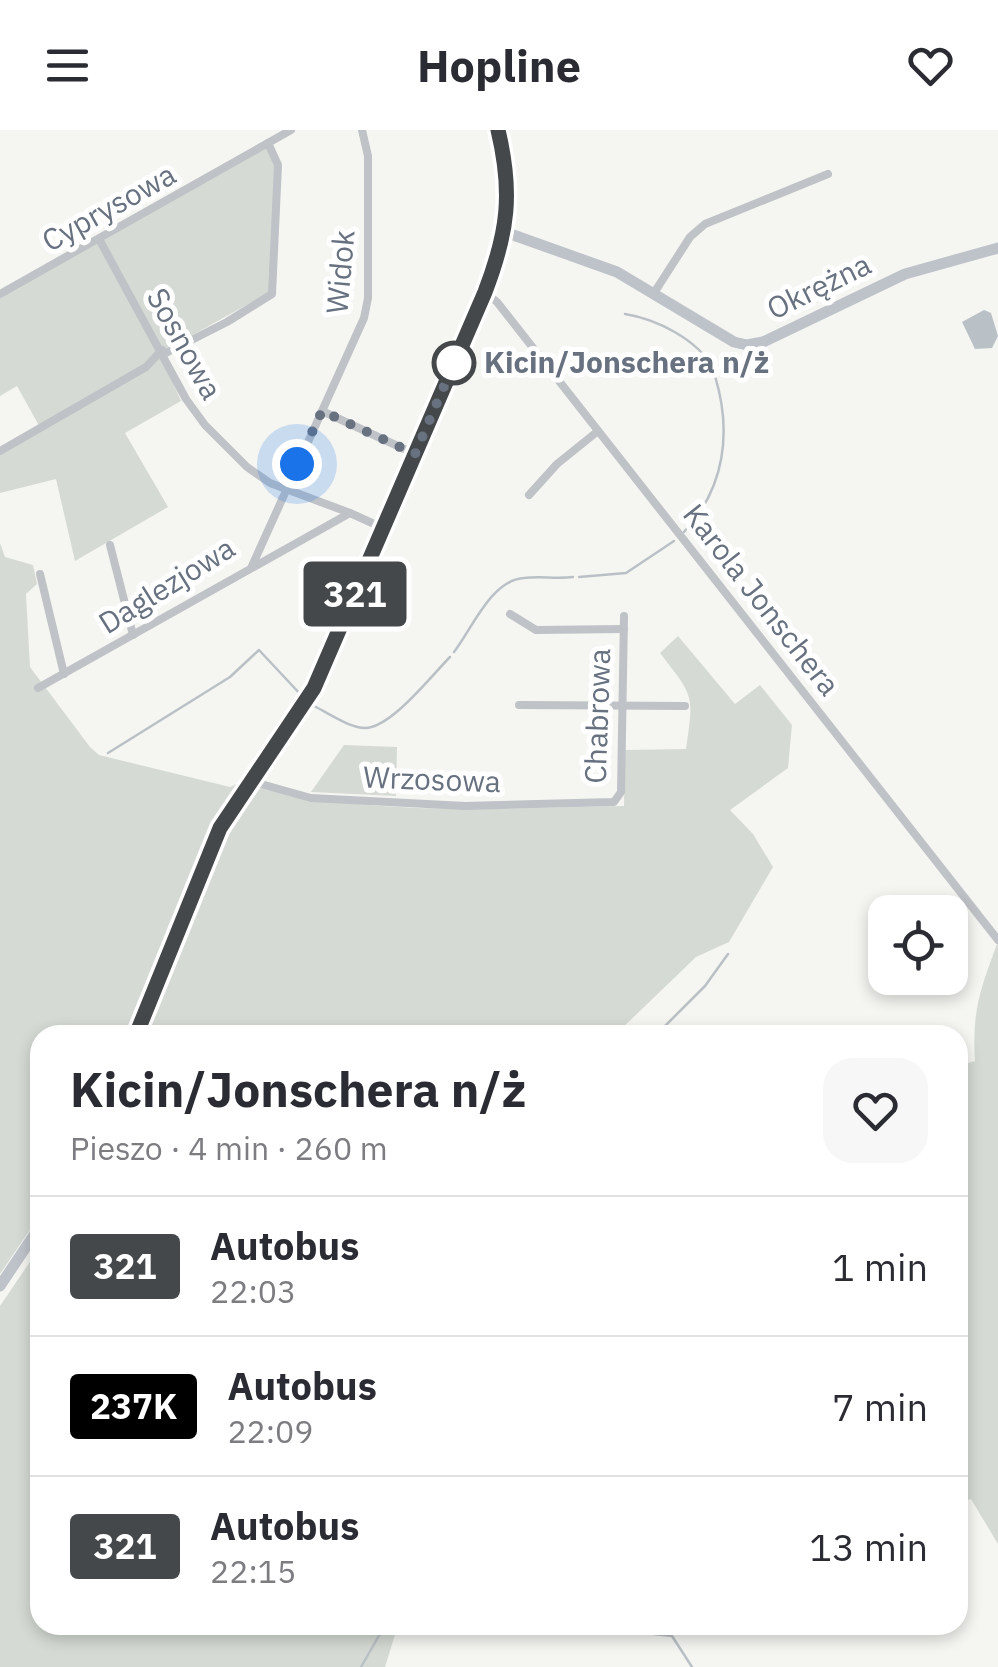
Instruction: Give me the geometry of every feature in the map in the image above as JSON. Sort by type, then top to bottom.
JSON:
[{"type":"street","name":"Cyprysowa","points":[[0,294],[291,130]]},
{"type":"street","name":"Widok","points":[[285,490],[364,318],[368,298],[368,156],[362,130]]},
{"type":"street","points":[[140,1025],[216,837],[312,692],[485,292],[505,232],[508,195],[498,130]]},
{"type":"street","points":[[0,451],[146,368],[163,352],[227,322],[272,294],[278,165],[268,143]]},
{"type":"street","points":[[654,293],[690,237],[705,224],[828,174]]},
{"type":"street","name":"Okrężna","points":[[505,232],[596,263],[727,338],[751,346],[915,270],[998,248]]},
{"type":"street","name":"Sosnowa","points":[[99,239],[186,399],[205,425],[248,467],[285,490],[383,528]]},
{"type":"street","name":"Karola Jonschera","points":[[485,292],[497,302],[998,940]]},
{"type":"street","points":[[322,411],[415,454]]},
{"type":"street","points":[[530,495],[557,464],[598,432]]},
{"type":"street","name":"Daglezjowa","points":[[38,688],[252,566],[285,490]]},
{"type":"street","points":[[252,566],[350,514]]},
{"type":"street","points":[[110,545],[133,635]]},
{"type":"street","points":[[40,574],[64,674]]},
{"type":"street","name":"Chabrowa","points":[[510,614],[536,630],[624,629]]},
{"type":"street","name":"Chabrowa","points":[[614,802],[620,795],[624,616]]},
{"type":"street","points":[[520,705],[684,706]]},
{"type":"street","name":"Wrzosowa","points":[[250,782],[311,798],[465,806],[614,802]]},
{"type":"street","points":[[0,1286],[30,1241]]},
{"type":"shaded area","points":[[267,147],[275,163],[270,292],[160,353],[181,401],[125,433],[168,507],[75,561],[56,479],[0,493],[0,455],[42,431],[17,386],[0,396],[0,297]]},
{"type":"shaded area","points":[[984,310],[991,313],[998,336],[992,348],[975,349],[962,322]]},
{"type":"shaded area","points":[[0,543],[5,557],[33,565],[37,584],[26,594],[30,667],[99,755],[230,787],[241,782],[277,735],[218,824],[134,1025],[30,1025],[30,1230],[0,1274]]},
{"type":"shaded area","points":[[678,636],[735,704],[760,685],[792,725],[788,768],[730,810],[753,834],[773,867],[729,942],[696,957],[625,1025],[151,1025],[224,841],[256,787],[301,797],[393,807],[624,806],[625,750],[686,749],[689,697],[660,653]]},
{"type":"shaded area","points":[[344,745],[397,747],[396,796],[311,792]]},
{"type":"shaded area","points":[[997,944],[998,1544],[968,1500],[968,1063],[975,1061],[975,1028]]},
{"type":"shaded area","points":[[30,1262],[30,1635],[395,1635],[385,1667],[0,1667],[0,1306]]},
{"type":"waterway","points":[[625,314],[675,332],[697,348],[713,368]]},
{"type":"waterway","points":[[684,532],[709,497],[721,458],[723,418],[715,376]]},
{"type":"waterway","points":[[579,577],[626,573],[674,541]]},
{"type":"waterway","points":[[454,652],[483,607],[502,587],[524,578],[573,577]]},
{"type":"waterway","points":[[108,753],[230,677],[259,650],[302,696]]},
{"type":"waterway","points":[[314,706],[353,726],[375,726],[399,710],[450,657]]},
{"type":"waterway","points":[[666,1025],[705,986],[728,954]]},
{"type":"waterway","points":[[361,1667],[379,1635]]},
{"type":"waterway","points":[[663,1635],[672,1636],[692,1667]]},
{"type":"bus line","name":"321","points":[[140,1025],[220,828],[314,688],[485,292],[508,213],[498,130]]},
{"type":"place","name":"Kicin/Jonschera n/ż","points":[[454,363]]},
{"type":"route","points":[[297,464],[322,411],[415,454],[454,363]]}]
